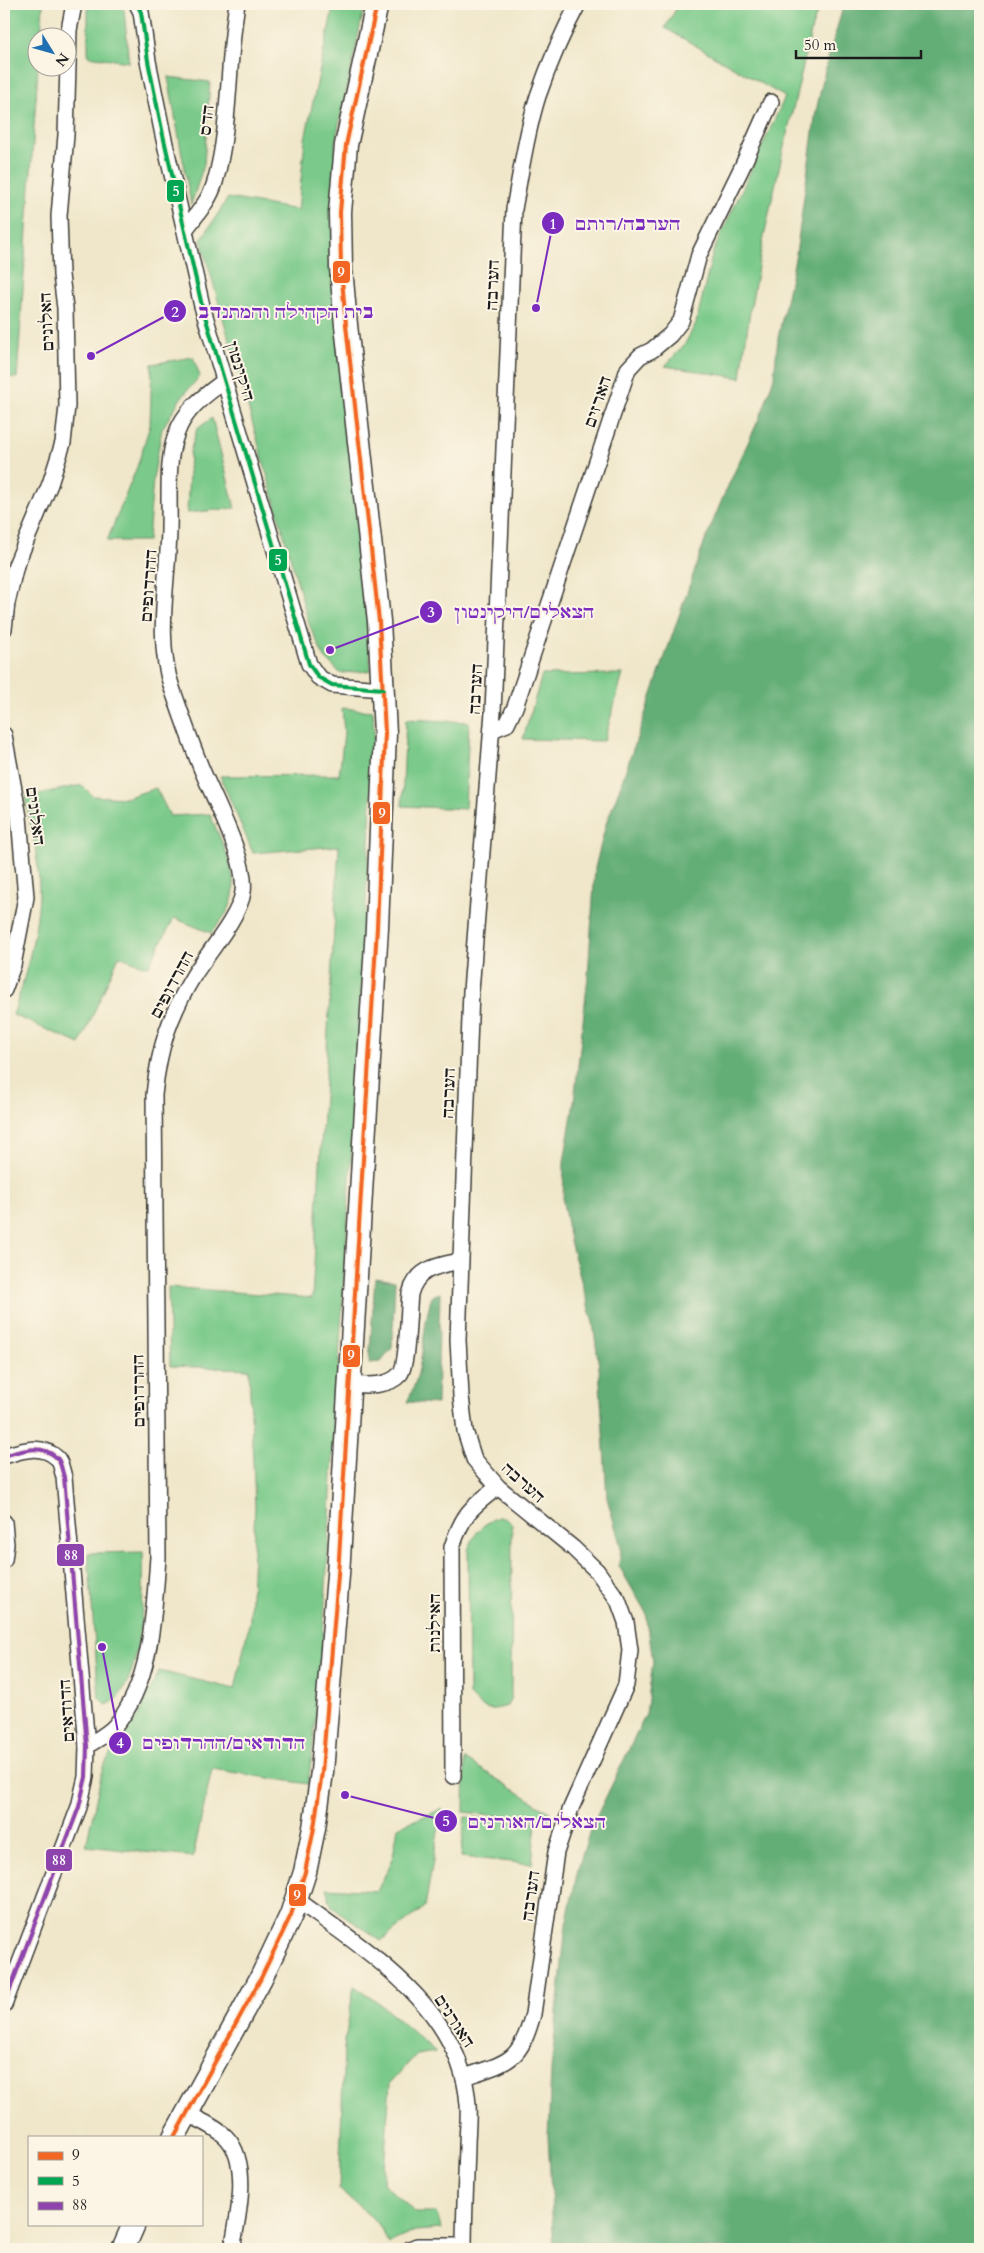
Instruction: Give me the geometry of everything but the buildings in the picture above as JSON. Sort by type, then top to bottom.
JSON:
[{"type":"street","name":"האלונים","points":[[4,629],[7,603],[16,565],[50,484],[63,443],[67,406],[65,308],[61,275],[59,216],[66,135],[69,30],[74,4]]},
{"type":"street","name":"היקינטון","points":[[137,4],[141,12],[148,61],[202,306],[309,664],[318,677],[332,685],[383,689]]},
{"type":"street","name":"הדס","points":[[184,230],[202,209],[215,183],[221,154],[231,37],[237,4]]},
{"type":"street","points":[[174,2136],[261,1978],[291,1915],[305,1872],[322,1772],[338,1575],[378,907],[385,733],[379,621],[345,316],[341,268],[340,212],[346,145],[377,4]]},
{"type":"street","name":"הערבה","points":[[464,2077],[502,2064],[515,2054],[526,2040],[533,2014],[556,1852],[571,1808],[626,1685],[630,1650],[626,1622],[618,1600],[597,1571],[573,1548],[498,1487],[474,1459],[465,1431],[460,1396],[458,1340],[471,991],[492,730],[514,209],[524,153],[538,98],[558,42],[578,4]]},
{"type":"street","name":"הארזים","points":[[492,730],[507,724],[515,707],[628,369],[640,356],[652,350],[670,335],[681,321],[699,254],[742,167],[771,102]]},
{"type":"street","name":"ההרדופים","points":[[87,1746],[114,1727],[130,1706],[140,1681],[153,1622],[158,1557],[154,1095],[157,1060],[168,1024],[194,976],[238,909],[243,892],[241,866],[171,686],[163,633],[171,478],[169,455],[176,433],[185,416],[201,398],[224,381]]},
{"type":"street","name":"האלונים","points":[[4,735],[19,817],[26,897],[13,965],[4,990]]},
{"type":"street","points":[[348,1384],[385,1384],[400,1374],[405,1361],[412,1283],[421,1274],[436,1266],[460,1261]]},
{"type":"street","name":"הדודאים","points":[[4,1456],[32,1448],[46,1452],[58,1459],[64,1477],[87,1746],[86,1777],[79,1807],[4,2005]]},
{"type":"street","name":"האילנות","points":[[454,1776],[452,1547],[461,1522],[472,1507],[498,1487]]},
{"type":"street","points":[[4,1522],[6,1544],[4,1560]]},
{"type":"street","name":"האורנים","points":[[296,1899],[391,1970],[436,2020],[456,2051],[464,2077],[468,2105],[464,2247]]},
{"type":"street","points":[[186,2113],[210,2125],[226,2137],[238,2154],[240,2210],[232,2249]]},
{"type":"street","points":[[123,2249],[133,2226]]},
{"type":"street","points":[[410,2249],[417,2246],[464,2247]]},
{"type":"green space","points":[[4,4],[43,4],[42,28],[28,28],[28,78],[37,78],[17,378],[4,377]]},
{"type":"green space","points":[[91,4],[119,4],[124,10],[129,62],[88,56],[88,8]]},
{"type":"green space","points":[[334,4],[365,4],[335,143],[371,671],[340,673],[324,657],[309,624],[201,240],[228,198],[298,210],[305,139]]},
{"type":"green space","points":[[679,4],[820,4],[812,27],[762,245],[741,378],[665,366],[685,344],[696,323],[713,252],[785,97],[665,28]]},
{"type":"green space","points":[[844,4],[980,4],[980,2249],[554,2249],[548,2136],[551,2070],[566,1924],[579,1865],[590,1830],[646,1714],[653,1662],[646,1613],[619,1566],[621,1547],[607,1498],[599,1367],[593,1323],[570,1241],[563,1202],[564,1162],[574,1102],[588,976],[595,868],[606,824],[703,546],[763,410],[774,377],[778,338],[796,254],[816,111],[827,62]]},
{"type":"green space","points":[[168,77],[210,82],[204,164],[191,205]]},
{"type":"green space","points":[[193,357],[200,376],[181,398],[162,429],[153,479],[148,541],[107,541],[137,467],[150,425],[152,364]]},
{"type":"green space","points":[[212,418],[235,508],[187,513],[190,452],[197,429]]},
{"type":"green space","points":[[623,674],[604,741],[523,739],[542,675]]},
{"type":"green space","points":[[342,708],[373,711],[374,733],[362,980],[326,1589],[319,1687],[308,1784],[212,1769],[193,1857],[86,1846],[103,1767],[115,1746],[138,1716],[159,1671],[235,1689],[250,1619],[255,1507],[249,1369],[170,1366],[168,1287],[312,1298],[339,846],[253,853],[220,776],[339,775],[344,733]]},
{"type":"green space","points":[[406,719],[469,722],[465,809],[402,806]]},
{"type":"green space","points":[[82,785],[93,796],[125,798],[156,788],[170,816],[210,814],[229,860],[234,885],[233,897],[229,908],[211,933],[174,918],[148,967],[119,956],[80,1044],[13,1015],[37,919],[39,888],[38,865],[25,797]]},
{"type":"green space","points":[[375,1278],[395,1281],[392,1348],[381,1362],[369,1363]]},
{"type":"green space","points":[[440,1293],[437,1404],[407,1402],[418,1374],[432,1296]]},
{"type":"green space","points":[[498,1517],[506,1518],[512,1524],[511,1698],[507,1706],[490,1709],[482,1707],[469,1695],[468,1550],[479,1530]]},
{"type":"green space","points":[[143,1552],[142,1612],[135,1660],[128,1681],[119,1696],[106,1705],[99,1698],[88,1553]]},
{"type":"green space","points":[[465,1759],[551,1813],[549,1821],[464,1812]]},
{"type":"green space","points":[[442,1809],[425,1907],[381,1941],[332,1907],[326,1888],[377,1891],[392,1861],[398,1827]]},
{"type":"green space","points":[[465,1817],[536,1823],[532,1864],[461,1857]]},
{"type":"green space","points":[[354,1986],[374,1999],[436,2052],[416,2055],[390,2083],[383,2183],[416,2213],[436,2213],[442,2229],[415,2231],[389,2243],[377,2222],[339,2189],[344,2047]]},
{"type":"transit line","name":"5","points":[[137,4],[141,12],[148,61],[163,135],[202,306],[309,664],[318,677],[332,685],[383,689]]},
{"type":"transit line","name":"9","points":[[175,2136],[261,1978],[291,1915],[305,1872],[322,1772],[338,1575],[377,927],[385,733],[379,621],[341,268],[340,212],[346,145],[377,4]]},
{"type":"transit line","name":"88","points":[[4,1456],[38,1449],[51,1453],[60,1462],[64,1477],[87,1746],[86,1777],[79,1807],[4,2005]]},
{"type":"place","name":"הערבה/רותם","points":[[536,308]]},
{"type":"place","name":"בית הקהילה והמתנדב","points":[[91,356]]},
{"type":"place","name":"הצאלים/היקינטון","points":[[330,650]]},
{"type":"place","name":"הדודאים/ההרדופים","points":[[102,1647]]},
{"type":"place","name":"הצאלים/האורנים","points":[[345,1795]]}]
